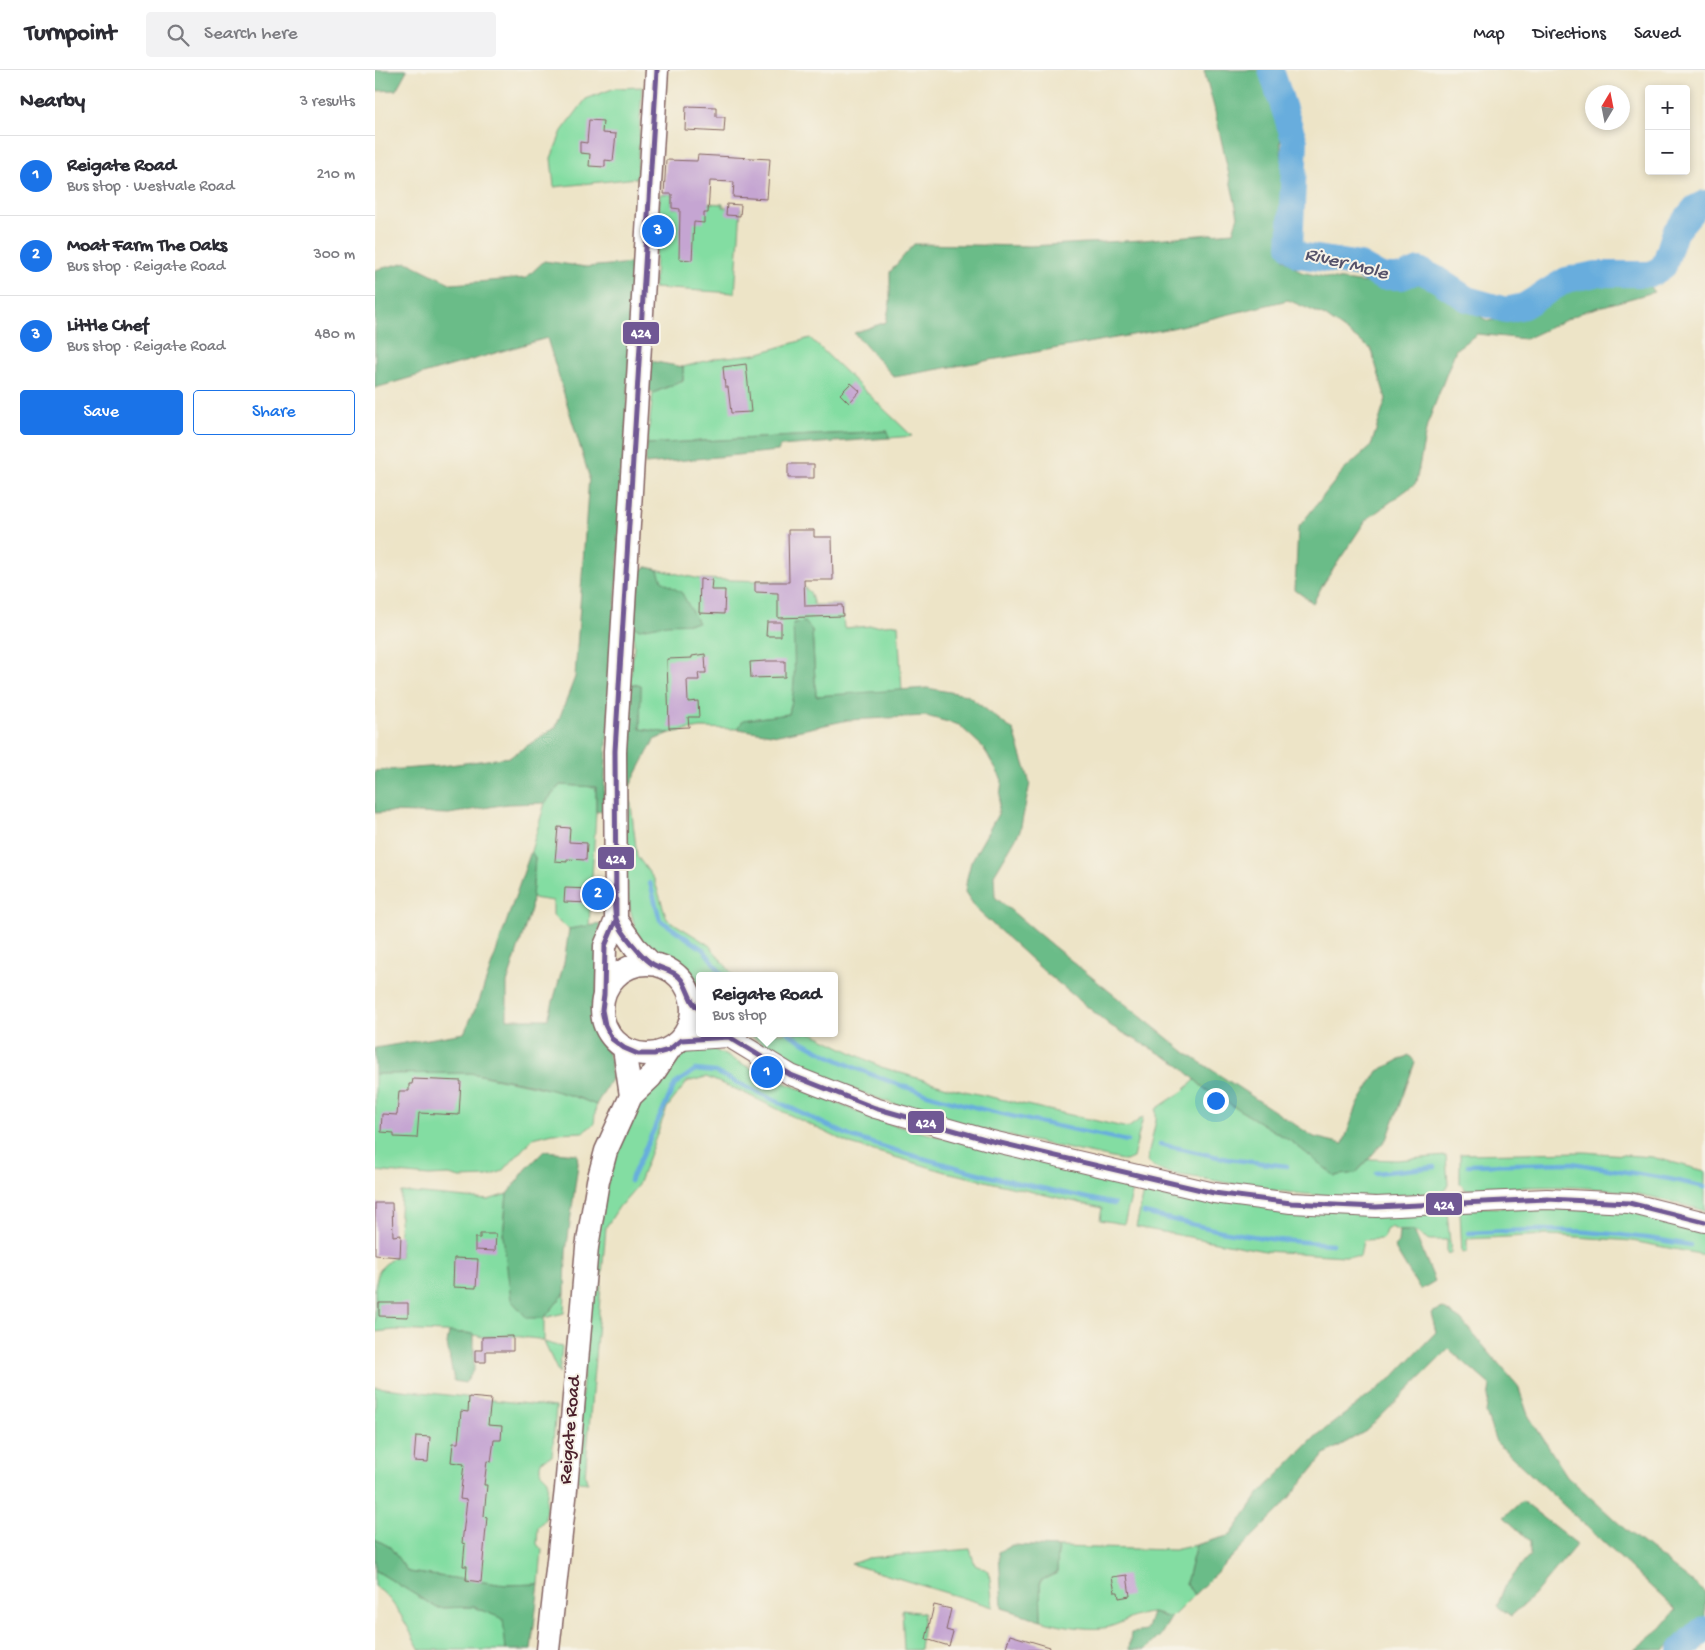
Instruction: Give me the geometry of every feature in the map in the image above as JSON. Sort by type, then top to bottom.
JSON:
[{"type":"main road","points":[[604,995],[611,982],[623,971],[637,965],[652,964],[667,968],[679,977],[696,1007],[688,1030],[675,1045],[654,1054],[639,1054],[624,1048],[612,1039],[605,1025],[602,1010],[605,946],[616,920],[615,751],[657,70]]},
{"type":"main road","points":[[616,920],[635,947],[652,964]]},
{"type":"main road","name":"Reigate Road","points":[[548,1650],[565,1499],[587,1246],[598,1181],[606,1151],[631,1096],[651,1077],[675,1045]]},
{"type":"main road","points":[[624,1048],[631,1096]]},
{"type":"street","points":[[675,1045],[717,1037]]},
{"type":"street","points":[[731,1037],[791,1075],[875,1108],[992,1141],[1214,1193],[1291,1203],[1376,1207],[1547,1199],[1629,1203],[1705,1222]]},
{"type":"green space","points":[[375,70],[407,70],[396,90],[375,91]]},
{"type":"green space","points":[[1204,70],[1261,70],[1280,128],[1282,165],[1280,233],[1284,259],[1301,272],[1334,279],[1392,286],[1413,282],[1449,293],[1487,321],[1519,316],[1575,283],[1644,280],[1654,292],[1585,311],[1525,339],[1477,334],[1456,349],[1427,425],[1416,483],[1366,520],[1322,586],[1313,603],[1295,590],[1298,528],[1343,471],[1371,446],[1386,399],[1371,349],[1325,316],[1288,300],[1172,328],[894,377],[854,333],[886,322],[890,303],[890,272],[914,244],[1030,246],[1143,240],[1233,232],[1238,216]]},
{"type":"green space","points":[[642,87],[637,178],[554,187],[551,158],[562,131],[586,99],[615,88]]},
{"type":"green space","points":[[660,194],[672,194],[672,208],[693,209],[693,202],[723,204],[723,207],[741,208],[735,293],[654,288]]},
{"type":"green space","points":[[544,261],[586,267],[633,263],[626,432],[603,811],[596,812],[596,787],[560,785],[545,803],[507,804],[449,814],[375,813],[375,771],[442,766],[510,757],[556,727],[575,677],[589,476],[547,338],[375,388],[375,270],[407,262],[452,284],[526,278]]},
{"type":"green space","points":[[810,338],[912,436],[889,438],[887,431],[647,444],[653,393],[683,381],[683,367],[717,358],[756,354]]},
{"type":"green space","points":[[650,361],[683,367],[683,380],[653,393],[648,389]]},
{"type":"green space","points":[[888,431],[889,438],[780,446],[778,451],[645,464],[647,444]]},
{"type":"green space","points":[[647,567],[700,579],[797,582],[810,592],[814,605],[842,605],[844,628],[898,624],[902,691],[816,696],[812,630],[794,623],[794,680],[789,714],[743,720],[738,729],[701,728],[670,733],[640,729],[641,686],[630,683],[638,571]]},
{"type":"green space","points":[[647,567],[658,570],[662,581],[682,593],[698,623],[667,624],[640,629],[633,627],[638,571]]},
{"type":"green space","points":[[805,622],[812,630],[816,696],[927,688],[967,695],[1014,731],[1030,783],[1020,831],[994,875],[995,897],[1186,1053],[1314,1137],[1343,1144],[1357,1106],[1378,1071],[1409,1055],[1415,1062],[1388,1137],[1356,1173],[1335,1176],[1292,1142],[1205,1089],[1177,1063],[1111,1026],[1046,973],[977,910],[965,892],[967,878],[971,862],[998,814],[1002,780],[983,747],[959,725],[926,716],[848,720],[778,735],[738,729],[743,720],[789,714],[794,680],[793,623]]},
{"type":"green space","points":[[630,683],[641,686],[640,729],[670,733],[654,740],[629,788],[622,773]]},
{"type":"green space","points":[[622,773],[629,788],[637,856],[654,879],[667,919],[709,945],[731,972],[696,972],[696,983],[681,962],[647,949],[636,931],[629,905],[622,849]]},
{"type":"green space","points":[[560,785],[596,787],[589,926],[569,929],[553,916],[553,901],[532,898],[535,858],[531,851],[545,803]]},
{"type":"green space","points":[[531,851],[535,858],[531,909],[507,983],[507,1019],[548,1019],[564,963],[569,929],[600,924],[595,1020],[611,1061],[611,1079],[596,1105],[534,1085],[470,1073],[375,1074],[375,1048],[464,1033],[479,1001]]},
{"type":"green space","points":[[753,1037],[820,1037],[881,1067],[947,1087],[1128,1128],[1143,1117],[1133,1158],[1126,1161],[1040,1143],[911,1110],[829,1079]]},
{"type":"green space","points":[[695,1047],[709,1047],[762,1074],[890,1124],[1129,1181],[1134,1186],[1124,1224],[1100,1220],[1102,1208],[946,1172],[850,1144],[742,1092],[706,1077],[687,1082],[667,1108],[638,1185],[619,1207],[606,1227],[585,1476],[588,1483],[579,1482],[576,1477],[592,1258],[609,1176],[625,1132],[642,1098],[680,1052]]},
{"type":"green space","points":[[470,1073],[550,1090],[596,1105],[594,1124],[583,1132],[553,1133],[533,1138],[503,1171],[487,1177],[460,1178],[449,1175],[429,1176],[375,1171],[375,1074]]},
{"type":"green space","points":[[1195,1080],[1205,1089],[1292,1142],[1335,1175],[1356,1173],[1369,1159],[1397,1160],[1446,1156],[1448,1185],[1443,1193],[1332,1196],[1266,1189],[1164,1172],[1147,1161],[1156,1120],[1156,1109],[1183,1091]]},
{"type":"green space","points":[[544,1151],[577,1154],[578,1164],[566,1252],[565,1293],[544,1318],[527,1318],[511,1300],[503,1236],[507,1194],[527,1168]]},
{"type":"green space","points":[[1584,1152],[1652,1157],[1705,1171],[1705,1211],[1652,1197],[1619,1191],[1561,1187],[1465,1190],[1460,1183],[1460,1154]]},
{"type":"green space","points":[[1150,1184],[1447,1212],[1451,1253],[1447,1254],[1447,1240],[1430,1240],[1414,1231],[1399,1231],[1391,1227],[1386,1230],[1383,1239],[1363,1240],[1360,1257],[1265,1251],[1136,1227],[1145,1188]]},
{"type":"green space","points":[[401,1192],[488,1200],[507,1194],[503,1236],[544,1318],[544,1342],[538,1339],[513,1336],[482,1337],[468,1333],[395,1330],[375,1332],[375,1287],[379,1270],[393,1257],[400,1257]]},
{"type":"green space","points":[[1465,1207],[1629,1210],[1705,1229],[1705,1255],[1632,1241],[1548,1235],[1467,1239],[1467,1252],[1462,1253],[1460,1212]]},
{"type":"green space","points":[[1399,1231],[1414,1231],[1435,1281],[1420,1290],[1394,1247],[1398,1243]]},
{"type":"green space","points":[[565,1293],[564,1313],[544,1318]]},
{"type":"green space","points":[[1443,1308],[1461,1320],[1518,1386],[1528,1415],[1567,1476],[1626,1530],[1705,1592],[1705,1620],[1689,1627],[1664,1650],[1634,1650],[1661,1628],[1676,1610],[1496,1442],[1486,1413],[1490,1385],[1449,1349],[1366,1431],[1325,1454],[1281,1508],[1194,1595],[1186,1583],[1196,1545],[1231,1535],[1259,1494],[1315,1437],[1392,1378],[1436,1332],[1431,1313]]},
{"type":"green space","points":[[449,1332],[474,1334],[474,1369],[465,1383],[454,1381],[447,1344]]},
{"type":"green space","points":[[544,1342],[562,1347],[559,1374]]},
{"type":"green space","points":[[375,1387],[556,1407],[552,1456],[541,1461],[541,1473],[548,1480],[545,1519],[538,1527],[537,1544],[542,1550],[539,1584],[506,1585],[408,1572],[390,1547],[375,1539]]},
{"type":"green space","points":[[1522,1501],[1577,1544],[1533,1596],[1511,1616],[1497,1606],[1505,1586],[1530,1555],[1530,1541],[1504,1517]]},
{"type":"green space","points":[[375,1539],[390,1547],[408,1572],[506,1585],[539,1584],[531,1650],[506,1650],[503,1619],[474,1607],[437,1608],[375,1570]]},
{"type":"green space","points":[[1012,1545],[1058,1547],[1057,1573],[1040,1581],[1041,1620],[1002,1608],[999,1552]]},
{"type":"green space","points":[[1196,1545],[1186,1583],[1194,1595],[1171,1618],[1154,1613],[1146,1614],[1103,1628],[1072,1627],[1041,1620],[1040,1581],[1057,1573],[1058,1547],[1174,1550]]},
{"type":"green space","points":[[970,1549],[975,1565],[989,1571],[993,1607],[851,1564],[868,1558]]},
{"type":"green space","points":[[375,1570],[437,1608],[474,1607],[504,1619],[506,1650],[420,1650],[395,1607],[375,1586]]},
{"type":"green space","points":[[902,1610],[924,1613],[920,1650],[904,1650]]},
{"type":"green space","points":[[1152,1613],[1171,1618],[1160,1636],[1145,1650],[1129,1650],[1131,1633],[1146,1631]]},
{"type":"building","points":[[686,106],[716,107],[716,117],[725,117],[724,132],[685,130]]},
{"type":"building","points":[[589,120],[603,121],[602,133],[616,134],[613,161],[605,160],[605,167],[589,166],[590,154],[580,153],[580,142],[587,143]]},
{"type":"building","points":[[698,155],[770,159],[767,199],[733,197],[734,182],[710,181],[708,213],[704,213],[704,223],[694,222],[692,260],[679,259],[680,209],[672,208],[672,194],[664,194],[666,160],[697,161]]},
{"type":"building","points":[[727,204],[741,205],[740,216],[726,215]]},
{"type":"building","points":[[746,364],[751,412],[731,413],[723,367]]},
{"type":"building","points":[[851,383],[860,391],[849,403],[840,394]]},
{"type":"building","points":[[788,464],[814,464],[814,478],[788,478]]},
{"type":"building","points":[[788,530],[814,530],[814,537],[832,537],[833,580],[804,580],[805,606],[842,605],[843,616],[778,618],[778,593],[755,592],[755,582],[789,582]]},
{"type":"building","points":[[700,579],[712,580],[711,590],[725,590],[724,614],[699,613]]},
{"type":"building","points":[[767,622],[781,622],[781,636],[766,636]]},
{"type":"building","points":[[705,654],[706,673],[698,673],[699,680],[687,680],[688,702],[698,701],[699,717],[688,717],[689,727],[669,728],[667,659],[692,658],[692,656]]},
{"type":"building","points":[[785,661],[785,677],[751,678],[750,662]]},
{"type":"building","points":[[558,827],[570,828],[569,842],[587,843],[586,860],[567,859],[567,862],[555,861]]},
{"type":"building","points":[[565,888],[592,889],[591,903],[564,902]]},
{"type":"building","points":[[413,1079],[461,1081],[459,1115],[419,1113],[417,1138],[394,1137],[394,1133],[381,1132],[382,1114],[397,1115],[399,1091],[409,1091],[409,1084],[412,1084]]},
{"type":"building","points":[[375,1203],[392,1203],[393,1236],[401,1235],[400,1257],[375,1255]]},
{"type":"building","points":[[480,1234],[496,1234],[495,1251],[475,1250],[475,1238],[480,1238]]},
{"type":"building","points":[[454,1258],[478,1259],[476,1288],[453,1287]]},
{"type":"building","points":[[379,1303],[408,1303],[408,1317],[379,1316]]},
{"type":"building","points":[[513,1336],[513,1351],[486,1351],[486,1362],[475,1362],[475,1350],[482,1350],[482,1337]]},
{"type":"building","points":[[469,1397],[491,1399],[488,1425],[502,1426],[501,1440],[494,1440],[491,1462],[487,1461],[484,1485],[487,1485],[484,1516],[487,1517],[481,1582],[466,1580],[467,1566],[463,1566],[465,1544],[462,1543],[467,1500],[460,1499],[464,1464],[451,1462],[453,1443],[458,1443],[461,1411],[468,1412]]},
{"type":"building","points":[[416,1436],[430,1437],[428,1462],[414,1461]]},
{"type":"building","points":[[1127,1575],[1130,1596],[1119,1598],[1118,1592],[1115,1592],[1112,1577]]},
{"type":"building","points":[[934,1605],[951,1609],[946,1630],[953,1632],[949,1646],[926,1639]]},
{"type":"building","points":[[1010,1635],[1050,1647],[1049,1650],[1005,1650]]},
{"type":"waterway","name":"River Mole","points":[[1271,70],[1295,142],[1290,246],[1299,255],[1360,265],[1381,277],[1402,277],[1419,270],[1437,279],[1467,299],[1506,310],[1524,306],[1566,280],[1596,274],[1652,274],[1664,266],[1675,232],[1695,208],[1705,203]]},
{"type":"waterway","points":[[650,883],[660,920],[704,950],[720,972]]},
{"type":"waterway","points":[[795,1037],[827,1055],[867,1073],[909,1088],[996,1112],[1127,1141]]},
{"type":"waterway","points":[[630,1181],[675,1084],[695,1070],[715,1072],[852,1137],[992,1177],[1114,1204]]},
{"type":"waterway","points":[[1160,1144],[1227,1159],[1287,1166]]},
{"type":"waterway","points":[[1468,1165],[1572,1163],[1705,1187]]},
{"type":"waterway","points":[[1376,1173],[1435,1167]]},
{"type":"waterway","points":[[1144,1213],[1221,1231],[1277,1240],[1332,1244]]},
{"type":"waterway","points":[[1469,1233],[1536,1230],[1582,1232],[1690,1245]]},
{"type":"waterway","name":"River Mole","points":[[1681,1650],[1701,1631],[1705,1630]]},
{"type":"transit line","name":"424","points":[[657,70],[615,751],[616,920],[605,946],[602,1010],[605,1025],[612,1039],[624,1048],[638,1054],[654,1054],[669,1050],[681,1040]]},
{"type":"transit line","name":"424","points":[[615,886],[615,914],[623,931],[647,960],[679,977],[696,1007]]},
{"type":"transit line","name":"424","points":[[681,1040],[729,1037],[791,1075],[875,1108],[992,1141],[1214,1193],[1291,1203],[1376,1207],[1547,1199],[1629,1203],[1705,1222]]},
{"type":"place","name":"Little Chef","points":[[658,231]]},
{"type":"place","name":"Moat Farm The Oaks","points":[[598,894]]},
{"type":"place","name":"Reigate Road","points":[[767,1072]]}]
